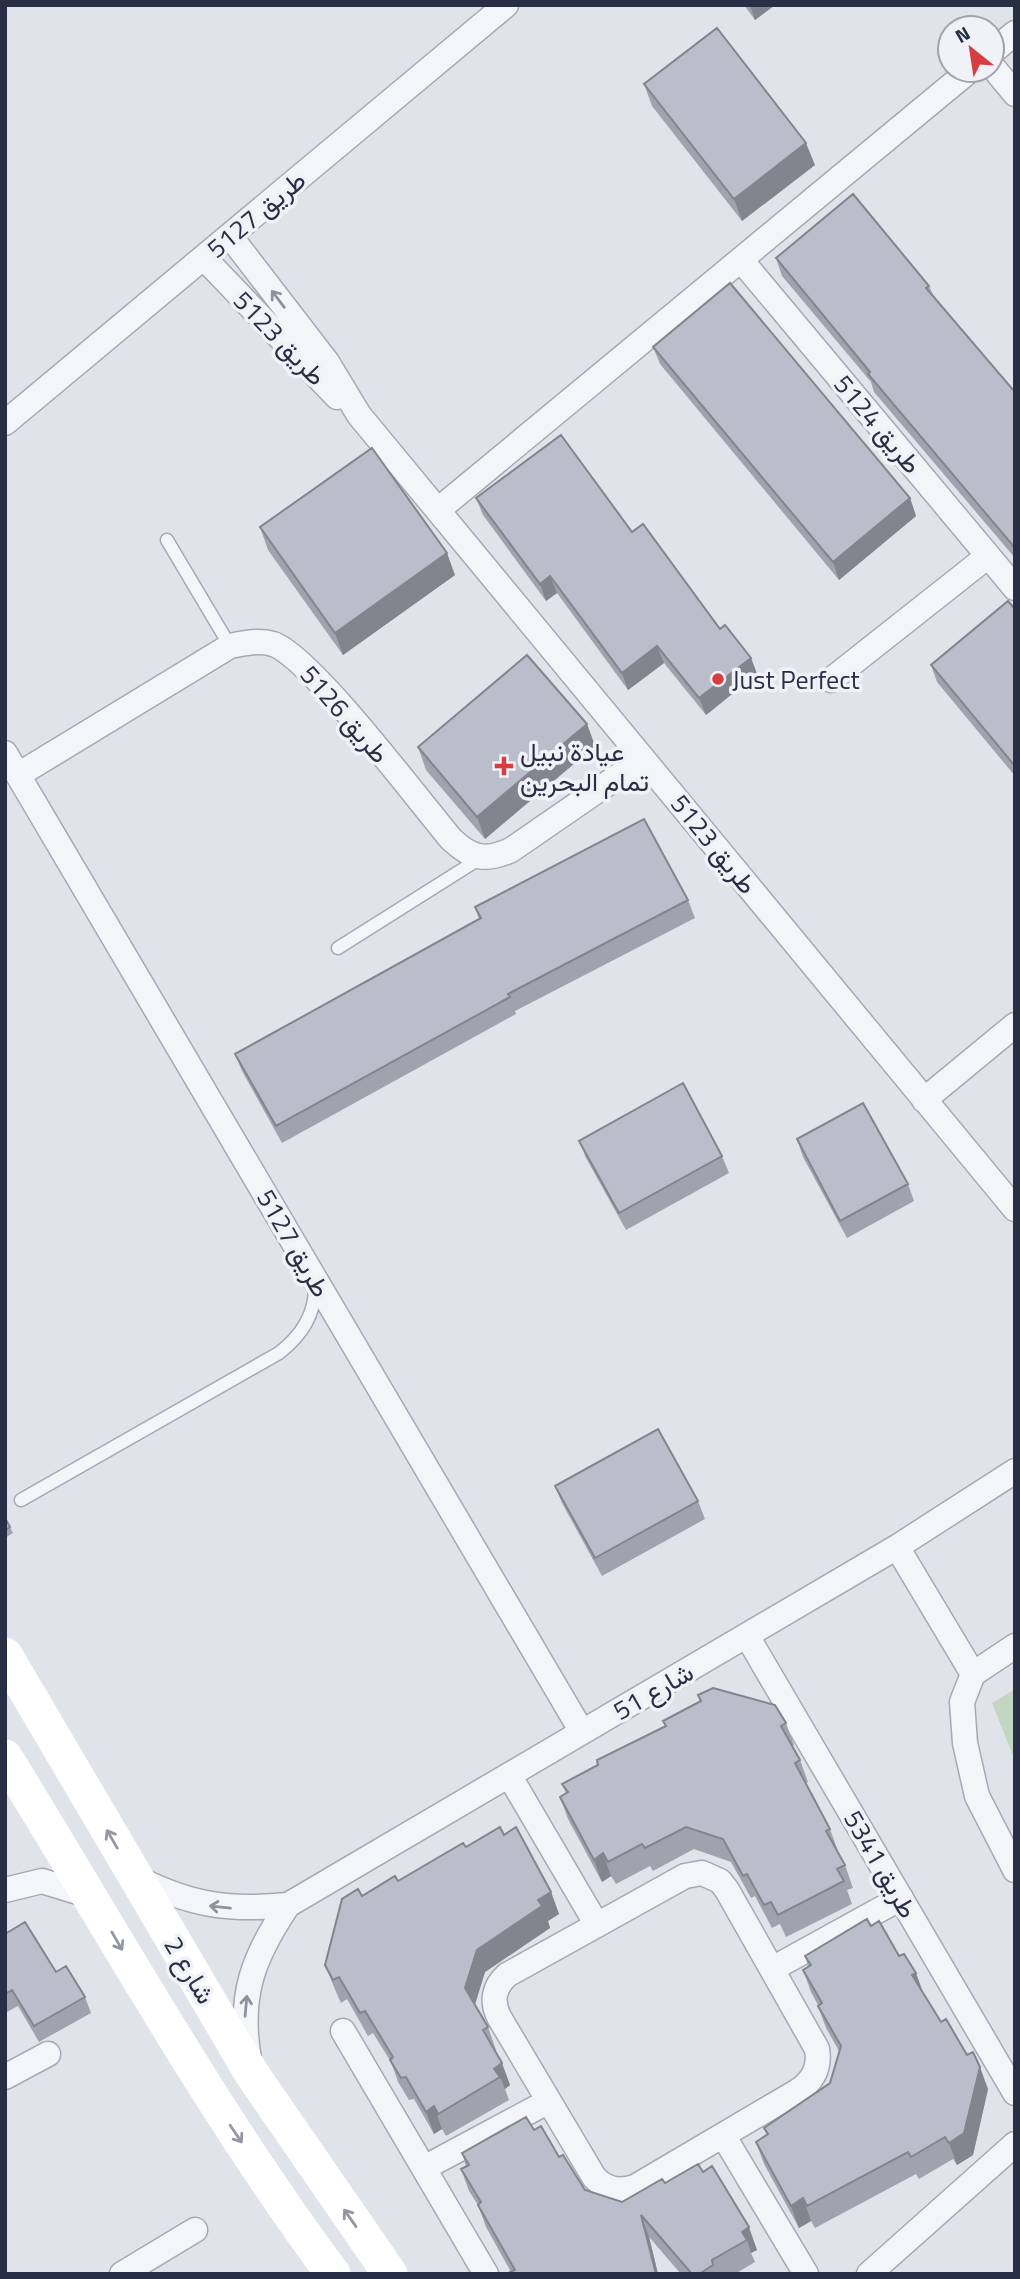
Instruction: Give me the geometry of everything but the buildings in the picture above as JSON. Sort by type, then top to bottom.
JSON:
[{"type":"main road","name":"شارع 2","points":[[5,1655],[252,2074],[390,2274]]},
{"type":"main road","name":"شارع 2","points":[[5,1757],[91,1896],[153,2004],[231,2126],[333,2274]]},
{"type":"street","name":"طريق 5127","points":[[5,422],[506,5]]},
{"type":"street","points":[[438,510],[953,84]]},
{"type":"street","name":"طريق 5123","points":[[230,236],[327,362],[359,415]]},
{"type":"street","name":"طريق 5123","points":[[204,258],[315,375],[359,415],[1015,1209]]},
{"type":"street","name":"طريق 5124","points":[[741,260],[1015,588]]},
{"type":"street","points":[[831,680],[988,556]]},
{"type":"street","name":"طريق 5126","points":[[12,778],[230,646],[251,641],[272,644],[305,665],[451,839],[463,851],[478,859]]},
{"type":"street","name":"طريق 5127","points":[[5,753],[12,778],[314,1278],[582,1732]]},
{"type":"street","points":[[478,859],[496,857],[511,850],[643,759]]},
{"type":"street","points":[[924,1100],[1015,1024]]},
{"type":"street","name":"شارع 51","points":[[134,1875],[170,1894],[208,1905],[248,1909],[288,1905],[897,1547],[1015,1471]]},
{"type":"street","points":[[897,1547],[973,1674]]},
{"type":"street","name":"طريق 5341","points":[[747,1636],[1015,2093]]},
{"type":"street","points":[[1015,1646],[973,1674],[962,1702],[965,1744],[977,1796],[1015,1870]]},
{"type":"street","points":[[509,1775],[597,1925]]},
{"type":"street","points":[[702,1873],[720,1881],[727,1890],[772,1969],[817,2049],[817,2068],[807,2085],[635,2187],[617,2190],[600,2183],[594,2177],[496,2011],[495,1991],[507,1975],[685,1876],[702,1873]]},
{"type":"street","points":[[5,1890],[42,1881],[91,1896]]},
{"type":"street","points":[[772,1969],[901,1898]]},
{"type":"street","name":"شارع 51","points":[[252,2074],[244,2029],[247,1985],[263,1942],[288,1905]]},
{"type":"street","points":[[342,2031],[486,2274]]},
{"type":"street","points":[[5,2077],[48,2054]]},
{"type":"street","points":[[424,2168],[549,2101]]},
{"type":"street","points":[[723,2135],[806,2274]]},
{"type":"street","points":[[869,2274],[1015,2144]]},
{"type":"street","points":[[122,2274],[195,2230]]},
{"type":"lane","points":[[167,540],[230,646]]},
{"type":"lane","points":[[338,948],[478,859]]},
{"type":"lane","points":[[21,1500],[289,1345],[306,1323],[312,1308],[314,1278]]},
{"type":"green space","points":[[1015,1689],[1015,1761],[992,1703]]},
{"type":"place","name":"Just Perfect","points":[[718,679]]},
{"type":"place","name":"عيادة نبيل تمام البحرين","points":[[504,766]]}]
